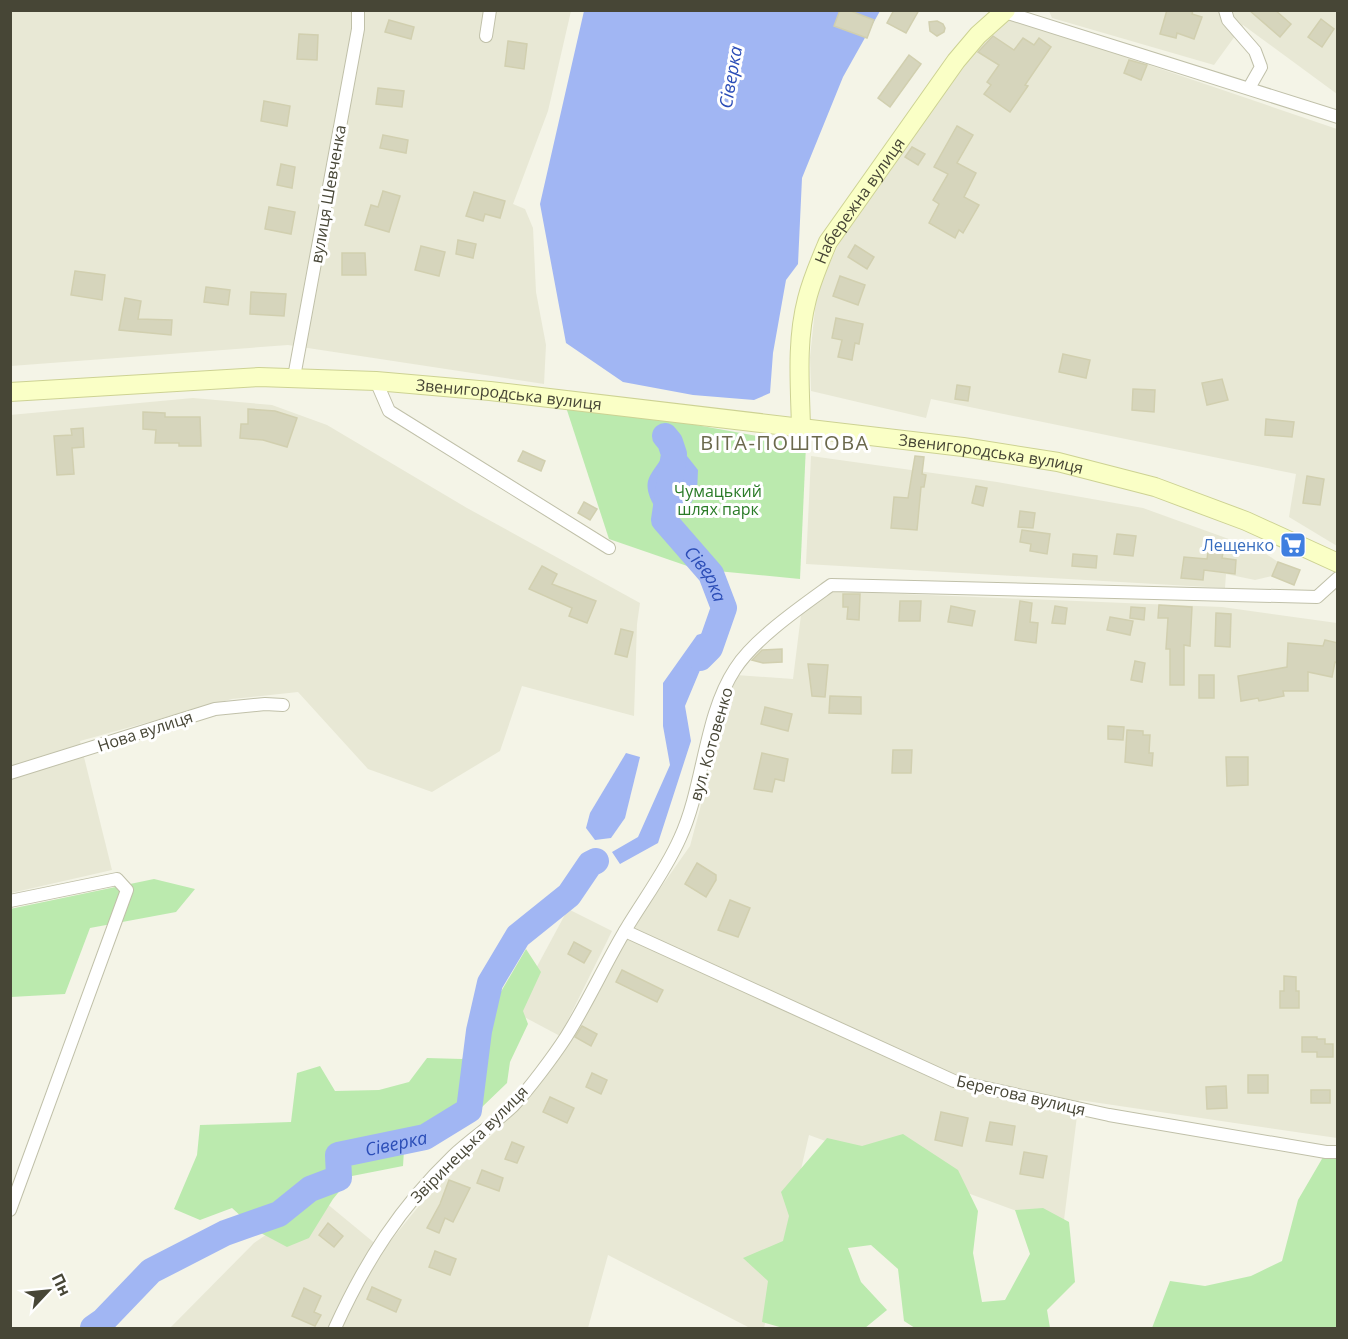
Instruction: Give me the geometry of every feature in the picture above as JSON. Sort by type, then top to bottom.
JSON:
[{"type":"street","name":"вулиця Шевченка","points":[[294,377],[358,29],[358,10]]},
{"type":"street","points":[[486,36],[490,10]]},
{"type":"street","points":[[1225,10],[1228,20],[1255,51],[1262,67],[1249,88]]},
{"type":"street","name":"Набережна вулиця","points":[[801,428],[800,353],[803,319],[816,269],[828,242],[956,61],[978,35],[1006,11],[1338,117]]},
{"type":"street","name":"Звенигородська вулиця","points":[[10,392],[197,380],[294,377],[376,381],[490,391],[963,447],[1058,462],[1105,473],[1203,503],[1338,563]]},
{"type":"street","points":[[376,381],[389,411],[609,548]]},
{"type":"street","name":"вул. Котовенко","points":[[625,931],[674,851],[686,826],[718,708],[734,670],[753,647],[831,585],[1317,597],[1338,578]]},
{"type":"street","name":"Нова вулиця","points":[[10,773],[214,709],[265,704],[283,705]]},
{"type":"street","points":[[10,901],[117,879],[127,890],[10,1210]]},
{"type":"street","name":"Берегова вулиця","points":[[625,931],[954,1081],[1109,1115],[1326,1152],[1338,1152]]},
{"type":"street","name":"Звіринецька вулиця","points":[[335,1329],[354,1287],[393,1223],[453,1156],[513,1105],[565,1038],[625,931]]},
{"type":"shaded area","points":[[11,11],[571,11],[548,111],[513,204],[525,209],[533,228],[536,292],[546,345],[544,384],[288,345],[11,366]]},
{"type":"shaded area","points":[[1049,11],[1337,11],[1337,94],[1243,25],[1214,65],[1052,18]]},
{"type":"shaded area","points":[[1008,17],[1337,129],[1337,546],[1289,517],[1296,474],[931,399],[926,418],[811,391],[810,357],[817,290],[841,239],[965,59]]},
{"type":"shaded area","points":[[193,398],[272,405],[327,425],[467,508],[640,603],[637,624],[634,716],[522,686],[500,751],[432,792],[368,769],[298,692],[232,699],[80,741],[112,870],[11,893],[10,415]]},
{"type":"shaded area","points":[[811,456],[997,482],[1143,508],[1262,551],[1278,562],[1272,576],[1255,580],[1226,574],[1225,588],[806,564]]},
{"type":"shaded area","points":[[831,591],[1222,607],[1337,623],[1337,1138],[1079,1100],[1063,1228],[809,1135],[764,1328],[750,1328],[608,1255],[588,1328],[170,1328],[254,1243],[320,1198],[383,1250],[432,1190],[496,1131],[543,1080],[600,987],[625,938],[690,846],[736,675],[793,679],[801,615]]},
{"type":"shaded area","points":[[568,909],[612,931],[560,1036],[513,1011]]},
{"type":"green space","name":"Чумацький шлях парк","points":[[564,401],[806,445],[800,579],[696,569],[609,539]]},
{"type":"green space","points":[[154,879],[195,889],[176,912],[90,928],[65,994],[11,997],[10,909]]},
{"type":"green space","points":[[526,949],[541,972],[523,1011],[528,1024],[510,1062],[507,1083],[481,1108],[442,1138],[404,1150],[403,1166],[352,1176],[333,1199],[309,1238],[287,1247],[257,1231],[232,1208],[200,1220],[174,1209],[197,1155],[200,1125],[291,1122],[297,1073],[320,1066],[335,1091],[379,1090],[409,1082],[427,1058],[462,1059],[489,1041],[499,995]]},
{"type":"green space","points":[[903,1134],[958,1170],[978,1211],[973,1253],[982,1302],[1005,1300],[1030,1254],[1015,1210],[1043,1208],[1069,1222],[1075,1282],[1047,1310],[1050,1328],[915,1328],[904,1321],[898,1269],[871,1245],[848,1248],[861,1282],[887,1310],[865,1328],[783,1328],[762,1322],[768,1281],[743,1258],[783,1241],[789,1216],[781,1192],[827,1138],[862,1146]]},
{"type":"green space","points":[[1326,1152],[1337,1152],[1337,1328],[1152,1328],[1170,1281],[1205,1286],[1251,1276],[1282,1261],[1298,1200]]},
{"type":"water","points":[[584,11],[880,11],[843,77],[802,178],[798,264],[786,280],[773,353],[770,393],[754,400],[693,395],[623,382],[566,343],[540,204]]},
{"type":"water","points":[[683,451],[698,470],[697,493],[685,513],[664,520],[650,496],[648,481],[663,456]]},
{"type":"water","points":[[719,628],[727,635],[712,662],[703,663],[685,706],[691,741],[658,843],[620,864],[612,852],[638,837],[670,765],[663,726],[663,683],[697,635]]},
{"type":"water","points":[[626,753],[640,757],[625,818],[611,838],[595,840],[586,828],[590,813]]},
{"type":"building","points":[[840,10],[848,10],[874,20],[867,38],[834,26]]},
{"type":"building","points":[[894,10],[919,10],[906,33],[887,23]]},
{"type":"building","points":[[1167,10],[1193,10],[1192,14],[1202,17],[1194,39],[1177,33],[1176,38],[1160,34]]},
{"type":"building","points":[[1249,10],[1275,10],[1291,24],[1280,37]]},
{"type":"building","points":[[1321,19],[1334,29],[1322,47],[1308,37]]},
{"type":"building","points":[[389,20],[414,27],[411,39],[385,32]]},
{"type":"building","points":[[937,21],[945,28],[944,32],[937,36],[930,31],[929,22]]},
{"type":"building","points":[[299,34],[318,35],[317,60],[297,59]]},
{"type":"building","points":[[993,36],[1014,50],[1023,38],[1034,45],[1039,38],[1051,47],[1010,112],[984,94],[991,85],[987,82],[999,65],[978,52]]},
{"type":"building","points":[[508,41],[527,44],[524,69],[505,66]]},
{"type":"building","points":[[909,55],[921,64],[890,107],[878,98]]},
{"type":"building","points":[[1129,60],[1147,65],[1141,80],[1124,73]]},
{"type":"building","points":[[378,88],[404,91],[402,107],[376,104]]},
{"type":"building","points":[[264,101],[290,106],[287,126],[261,121]]},
{"type":"building","points":[[957,126],[973,135],[957,163],[976,173],[964,197],[979,205],[963,233],[959,230],[955,238],[929,223],[939,204],[933,200],[948,174],[934,167]]},
{"type":"building","points":[[383,135],[408,140],[406,153],[380,148]]},
{"type":"building","points":[[912,147],[925,154],[918,165],[905,157]]},
{"type":"building","points":[[281,164],[295,167],[292,188],[277,185]]},
{"type":"building","points":[[383,191],[400,196],[389,232],[365,225],[371,205],[378,207]]},
{"type":"building","points":[[474,192],[505,201],[500,218],[485,214],[483,221],[466,216]]},
{"type":"building","points":[[269,207],[295,212],[291,234],[265,229]]},
{"type":"building","points":[[458,240],[476,244],[473,258],[456,254]]},
{"type":"building","points":[[855,245],[874,257],[867,269],[848,257]]},
{"type":"building","points":[[421,246],[445,252],[439,276],[415,270]]},
{"type":"building","points":[[342,253],[365,253],[366,275],[342,275]]},
{"type":"building","points":[[75,271],[105,275],[102,300],[71,295]]},
{"type":"building","points":[[840,276],[865,285],[858,305],[833,296]]},
{"type":"building","points":[[206,287],[230,290],[228,305],[204,302]]},
{"type":"building","points":[[251,292],[286,294],[284,316],[250,314]]},
{"type":"building","points":[[125,298],[141,301],[138,319],[172,320],[171,335],[119,330]]},
{"type":"building","points":[[836,318],[863,324],[859,344],[855,343],[852,360],[838,357],[842,340],[832,338]]},
{"type":"building","points":[[1063,354],[1090,360],[1086,378],[1059,372]]},
{"type":"building","points":[[1222,379],[1228,400],[1207,405],[1202,383]]},
{"type":"building","points":[[957,385],[970,387],[968,401],[955,399]]},
{"type":"building","points":[[1133,389],[1155,390],[1154,412],[1132,410]]},
{"type":"building","points":[[248,409],[275,411],[297,418],[287,447],[263,440],[240,438],[241,424],[248,424]]},
{"type":"building","points":[[143,412],[165,413],[165,417],[200,417],[201,446],[155,443],[156,430],[143,429]]},
{"type":"building","points":[[1266,419],[1294,422],[1292,437],[1265,435]]},
{"type":"building","points":[[83,428],[84,447],[72,448],[74,474],[57,475],[54,436],[72,435],[71,429]]},
{"type":"building","points":[[523,451],[545,461],[541,471],[518,461]]},
{"type":"building","points":[[915,456],[924,457],[922,474],[926,475],[924,487],[921,487],[917,530],[891,528],[894,497],[908,498]]},
{"type":"building","points":[[1307,476],[1324,479],[1320,505],[1303,503]]},
{"type":"building","points":[[976,486],[987,488],[983,506],[972,503]]},
{"type":"building","points":[[584,502],[597,509],[590,520],[578,513]]},
{"type":"building","points":[[1020,511],[1035,513],[1033,528],[1018,527]]},
{"type":"building","points":[[1022,530],[1050,534],[1047,554],[1030,551],[1031,544],[1020,542]]},
{"type":"building","points":[[1117,534],[1136,536],[1133,556],[1114,554]]},
{"type":"building","points":[[1209,545],[1224,547],[1222,558],[1236,560],[1235,574],[1204,570],[1203,580],[1181,578],[1184,557],[1207,559]]},
{"type":"building","points":[[1073,554],[1097,556],[1096,568],[1072,566]]},
{"type":"building","points":[[1278,562],[1300,570],[1294,585],[1272,576]]},
{"type":"building","points":[[542,566],[557,574],[552,584],[596,601],[587,623],[569,616],[572,608],[529,589]]},
{"type":"building","points":[[843,594],[860,594],[859,620],[847,619],[848,607],[843,607]]},
{"type":"building","points":[[900,601],[921,601],[920,621],[899,621]]},
{"type":"building","points":[[1020,601],[1032,603],[1030,622],[1038,623],[1036,643],[1015,640]]},
{"type":"building","points":[[1159,605],[1192,607],[1190,646],[1184,645],[1184,685],[1170,685],[1170,649],[1166,649],[1168,618],[1158,618]]},
{"type":"building","points":[[951,606],[975,611],[972,626],[948,622]]},
{"type":"building","points":[[1055,606],[1067,608],[1065,624],[1052,623]]},
{"type":"building","points":[[1131,607],[1145,608],[1144,620],[1130,618]]},
{"type":"building","points":[[1216,613],[1231,614],[1230,647],[1215,646]]},
{"type":"building","points":[[1110,617],[1133,621],[1130,635],[1107,630]]},
{"type":"building","points":[[621,629],[633,632],[627,657],[615,654]]},
{"type":"building","points":[[1325,640],[1338,643],[1338,663],[1335,662],[1332,677],[1308,672],[1308,691],[1283,691],[1284,696],[1259,701],[1258,698],[1241,701],[1238,676],[1287,667],[1288,643],[1323,646]]},
{"type":"building","points":[[782,649],[782,662],[763,663],[752,660],[762,650]]},
{"type":"building","points":[[1135,661],[1145,663],[1142,682],[1131,680]]},
{"type":"building","points":[[808,664],[828,665],[825,697],[812,696]]},
{"type":"building","points":[[1199,675],[1214,675],[1214,698],[1199,698]]},
{"type":"building","points":[[830,696],[861,697],[861,714],[829,713]]},
{"type":"building","points":[[765,707],[792,714],[788,731],[761,724]]},
{"type":"building","points":[[1108,726],[1124,727],[1123,740],[1108,739]]},
{"type":"building","points":[[1127,730],[1143,731],[1143,735],[1150,735],[1149,753],[1153,753],[1152,766],[1125,762]]},
{"type":"building","points":[[893,750],[912,750],[911,773],[892,773]]},
{"type":"building","points":[[762,753],[788,759],[784,781],[775,779],[772,792],[754,789]]},
{"type":"building","points":[[1226,757],[1248,757],[1248,785],[1227,786]]},
{"type":"building","points":[[697,863],[716,875],[716,880],[706,897],[685,884]]},
{"type":"building","points":[[730,900],[750,908],[738,937],[718,930]]},
{"type":"building","points":[[574,942],[591,951],[584,963],[568,954]]},
{"type":"building","points":[[622,970],[663,990],[657,1002],[616,982]]},
{"type":"building","points":[[1284,976],[1296,977],[1299,1008],[1280,1008],[1280,991],[1284,991]]},
{"type":"building","points":[[582,1026],[597,1034],[591,1046],[575,1037]]},
{"type":"building","points":[[1302,1037],[1317,1037],[1317,1039],[1325,1039],[1325,1044],[1333,1044],[1333,1057],[1317,1057],[1317,1052],[1302,1052]]},
{"type":"building","points":[[592,1073],[607,1080],[601,1094],[586,1087]]},
{"type":"building","points":[[1248,1075],[1268,1075],[1268,1093],[1248,1093]]},
{"type":"building","points":[[1226,1086],[1227,1108],[1207,1109],[1206,1087]]},
{"type":"building","points":[[1311,1090],[1330,1090],[1330,1103],[1311,1103]]},
{"type":"building","points":[[550,1097],[574,1108],[567,1123],[543,1112]]},
{"type":"building","points":[[941,1112],[968,1118],[962,1146],[935,1140]]},
{"type":"building","points":[[990,1122],[1015,1126],[1012,1145],[986,1141]]},
{"type":"building","points":[[512,1142],[524,1147],[517,1163],[505,1159]]},
{"type":"building","points":[[1024,1152],[1047,1156],[1043,1178],[1020,1174]]},
{"type":"building","points":[[482,1170],[503,1178],[499,1191],[477,1183]]},
{"type":"building","points":[[449,1180],[470,1188],[453,1222],[445,1218],[439,1233],[427,1228],[440,1204]]},
{"type":"building","points":[[328,1223],[343,1236],[334,1247],[319,1235]]},
{"type":"building","points":[[435,1251],[456,1259],[450,1275],[429,1267]]},
{"type":"building","points":[[372,1287],[401,1300],[396,1312],[367,1299]]},
{"type":"building","points":[[304,1288],[321,1296],[314,1312],[321,1315],[315,1326],[292,1316]]},
{"type":"waterway","name":"Сіверка","points":[[665,436],[674,454],[664,520],[711,574],[724,608],[710,648],[700,658]]},
{"type":"waterway","name":"Сіверка","points":[[93,1328],[103,1321],[151,1271],[225,1233],[279,1214],[310,1189],[339,1178],[338,1155],[425,1137],[469,1110],[479,1031],[490,983],[518,936],[569,895],[590,864],[596,861]]},
{"type":"place","name":"Лещенко","points":[[1293,545]]},
{"type":"district","name":"ВІТА-ПОШТОВА","points":[[785,442]]}]
